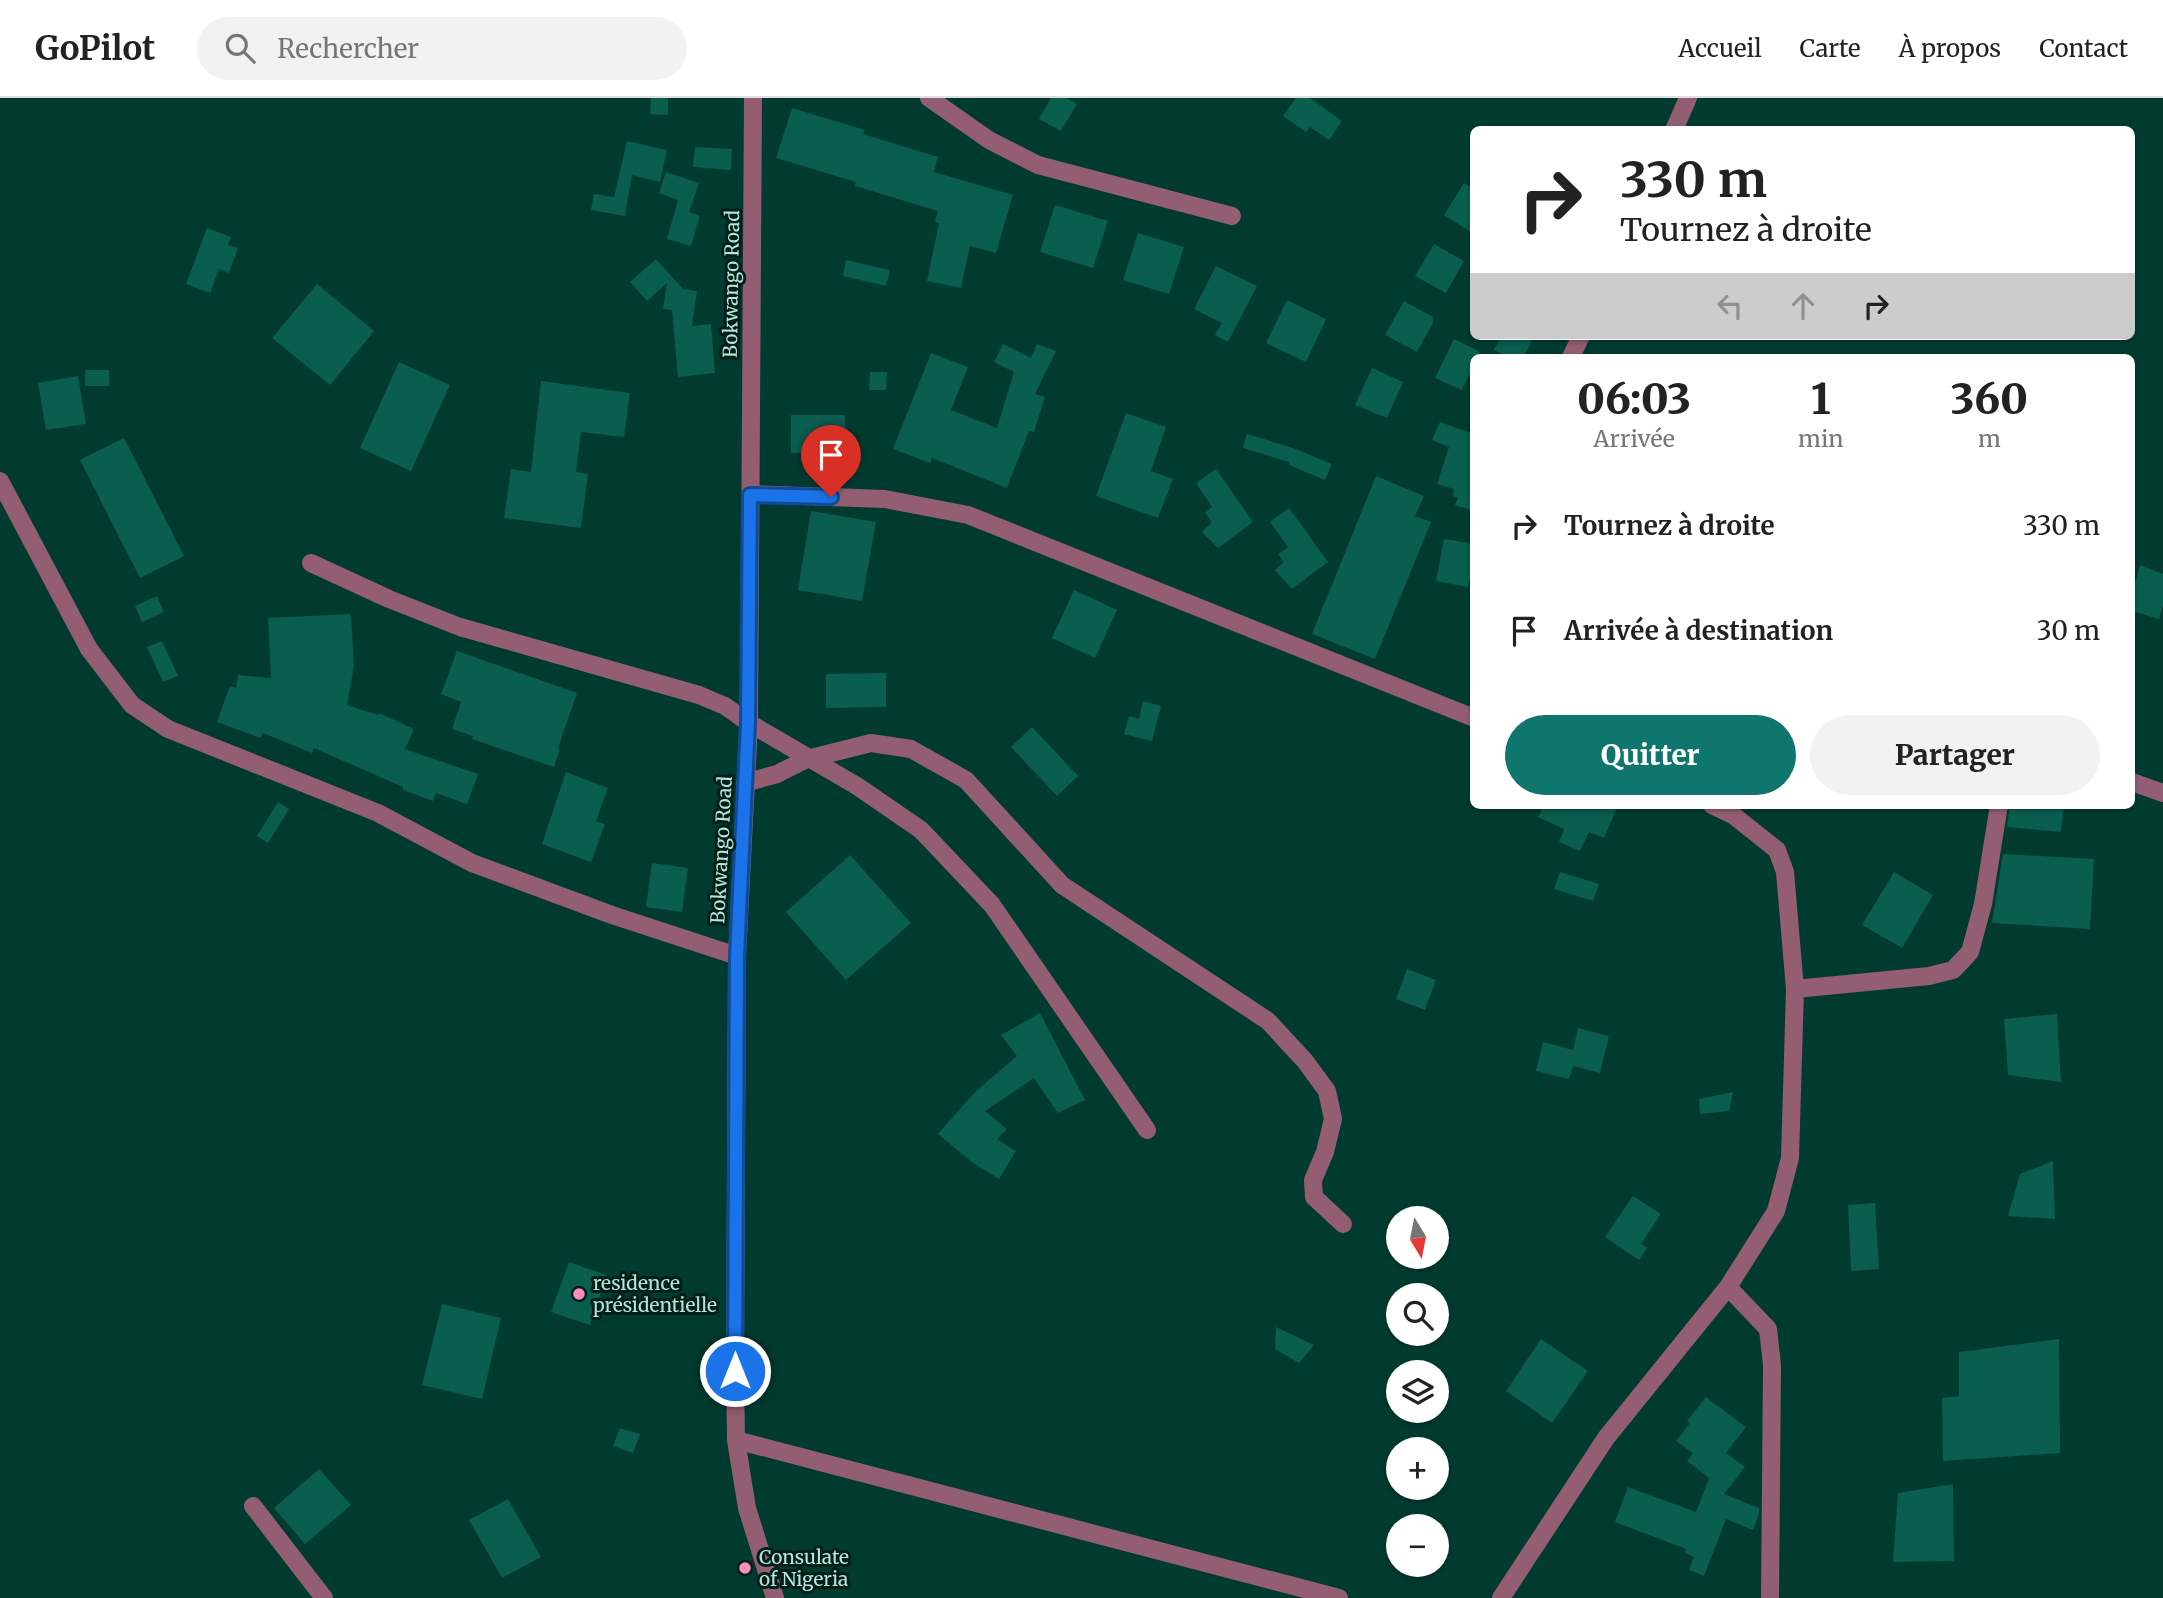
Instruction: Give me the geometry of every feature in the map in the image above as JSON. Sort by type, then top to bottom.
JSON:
[{"type":"street","name":"Bokwango Road","points":[[753,98],[748,723],[737,956],[736,1440],[747,1508],[775,1598]]},
{"type":"street","points":[[929,98],[989,140],[1038,165],[1232,216]]},
{"type":"street","points":[[1676,126],[1688,98]]},
{"type":"street","points":[[1,481],[89,649],[132,705],[159,723],[237,758],[378,813],[472,863],[612,915],[737,956]]},
{"type":"street","points":[[750,495],[885,499],[968,515],[1470,716]]},
{"type":"street","points":[[311,563],[388,599],[460,627],[699,695],[724,706],[807,759],[857,786],[921,830],[992,905],[1147,1130]]},
{"type":"street","points":[[745,783],[777,775],[807,759],[871,743],[911,749],[966,780],[1062,885],[1268,1021],[1305,1061],[1326,1091],[1333,1119],[1325,1152],[1313,1181],[1314,1197],[1343,1224]]},
{"type":"street","points":[[2135,783],[2163,793]]},
{"type":"street","points":[[1501,1598],[1606,1438],[1728,1287],[1776,1211],[1790,1158],[1795,989],[1785,872],[1777,850],[1733,815],[1720,809]]},
{"type":"street","points":[[1795,989],[1929,976],[1953,970],[1970,953],[1983,904],[1998,809]]},
{"type":"street","points":[[1728,1287],[1768,1329],[1772,1365],[1770,1598]]},
{"type":"street","points":[[736,1440],[1339,1598]]},
{"type":"street","points":[[253,1506],[324,1598]]},
{"type":"building","points":[[651,98],[668,98],[668,115],[650,114]]},
{"type":"building","points":[[1051,98],[1066,98],[1077,104],[1061,131],[1039,119]]},
{"type":"building","points":[[1296,98],[1310,98],[1342,121],[1329,140],[1310,127],[1306,132],[1283,116]]},
{"type":"building","points":[[792,108],[865,130],[863,134],[938,157],[934,172],[1013,195],[996,253],[970,246],[961,288],[927,281],[939,223],[935,222],[938,211],[776,158]]},
{"type":"building","points":[[627,141],[667,150],[660,182],[632,175],[625,216],[591,210],[594,194],[614,197]]},
{"type":"building","points":[[695,147],[732,149],[731,170],[693,167]]},
{"type":"building","points":[[666,172],[699,183],[689,212],[700,216],[691,246],[667,239],[678,200],[659,193]]},
{"type":"building","points":[[1464,183],[1470,187],[1470,231],[1444,215]]},
{"type":"building","points":[[1055,205],[1108,221],[1093,268],[1040,252]]},
{"type":"building","points":[[207,228],[231,237],[228,245],[238,248],[229,273],[219,269],[210,293],[186,284]]},
{"type":"building","points":[[1138,233],[1184,247],[1169,294],[1123,280]]},
{"type":"building","points":[[1434,244],[1464,261],[1446,293],[1415,276]]},
{"type":"building","points":[[656,259],[683,289],[697,291],[692,326],[711,324],[715,373],[678,377],[672,310],[663,309],[667,283],[647,301],[630,282]]},
{"type":"building","points":[[846,260],[890,270],[886,286],[843,276]]},
{"type":"building","points":[[1216,266],[1257,286],[1228,342],[1215,335],[1222,323],[1194,309]]},
{"type":"building","points":[[317,284],[374,331],[330,385],[272,338]]},
{"type":"building","points":[[1287,300],[1326,319],[1306,362],[1266,343]]},
{"type":"building","points":[[1404,301],[1433,317],[1433,323],[1417,352],[1385,335]]},
{"type":"building","points":[[1454,339],[1480,352],[1470,354],[1470,373],[1462,390],[1435,378]]},
{"type":"building","points":[[1499,340],[1532,341],[1525,354],[1501,354],[1494,350]]},
{"type":"building","points":[[1003,344],[1031,358],[1037,344],[1056,351],[1035,394],[1045,397],[1034,432],[1029,431],[1007,488],[932,458],[930,463],[893,449],[931,353],[968,367],[951,410],[997,428],[1014,372],[994,362]]},
{"type":"building","points":[[399,362],[450,385],[411,471],[360,448]]},
{"type":"building","points":[[1372,368],[1403,382],[1387,418],[1355,405]]},
{"type":"building","points":[[85,370],[109,370],[109,386],[85,386]]},
{"type":"building","points":[[870,372],[887,372],[886,390],[869,390]]},
{"type":"building","points":[[78,376],[86,424],[46,430],[38,383]]},
{"type":"building","points":[[541,381],[630,393],[624,437],[581,432],[576,472],[588,474],[581,528],[504,518],[511,469],[531,472]]},
{"type":"building","points":[[1126,413],[1166,427],[1151,471],[1173,479],[1158,518],[1096,496]]},
{"type":"building","points":[[791,415],[845,415],[846,453],[791,453]]},
{"type":"building","points":[[1440,422],[1470,433],[1470,510],[1455,505],[1458,498],[1453,496],[1454,489],[1437,484],[1449,447],[1432,440]]},
{"type":"building","points":[[1247,434],[1293,448],[1332,464],[1325,480],[1289,465],[1289,462],[1243,448]]},
{"type":"building","points":[[124,438],[184,556],[140,578],[80,460]]},
{"type":"building","points":[[1216,469],[1253,522],[1218,548],[1202,532],[1212,522],[1205,513],[1212,507],[1196,483]]},
{"type":"building","points":[[1376,476],[1424,496],[1415,516],[1431,522],[1375,659],[1312,634]]},
{"type":"building","points":[[1289,508],[1328,562],[1292,589],[1275,570],[1284,562],[1278,554],[1288,547],[1270,522]]},
{"type":"building","points":[[811,511],[876,522],[862,601],[798,590]]},
{"type":"building","points":[[1444,539],[1470,543],[1468,587],[1436,581]]},
{"type":"building","points":[[2140,565],[2163,574],[2163,605],[2159,619],[2135,612],[2135,584]]},
{"type":"building","points":[[1074,590],[1117,610],[1095,658],[1052,638]]},
{"type":"building","points":[[157,596],[164,612],[142,622],[135,606]]},
{"type":"building","points":[[351,614],[354,666],[347,705],[378,715],[379,713],[414,729],[405,749],[478,774],[467,804],[436,793],[433,801],[403,790],[403,787],[314,748],[312,753],[263,733],[261,738],[217,722],[230,686],[236,688],[238,675],[271,678],[268,618]]},
{"type":"building","points":[[162,641],[178,676],[163,682],[147,647]]},
{"type":"building","points":[[457,651],[577,693],[554,767],[472,739],[473,736],[452,729],[461,702],[441,694]]},
{"type":"building","points":[[886,673],[886,707],[826,708],[826,674]]},
{"type":"building","points":[[1143,701],[1161,706],[1152,741],[1124,734],[1129,716],[1139,719]]},
{"type":"building","points":[[1032,727],[1078,776],[1057,796],[1011,747]]},
{"type":"building","points":[[566,772],[608,788],[596,821],[605,824],[591,862],[542,844]]},
{"type":"building","points":[[278,802],[289,809],[268,843],[257,836]]},
{"type":"building","points":[[1542,809],[1616,809],[1604,838],[1589,832],[1580,851],[1559,842],[1564,829],[1538,817]]},
{"type":"building","points":[[2009,809],[2064,809],[2061,832],[2007,827]]},
{"type":"building","points":[[2003,854],[2094,859],[2090,929],[1992,923]]},
{"type":"building","points":[[850,855],[911,923],[846,980],[786,912]]},
{"type":"building","points":[[652,863],[688,868],[682,912],[646,907]]},
{"type":"building","points":[[1560,872],[1599,884],[1593,901],[1554,889]]},
{"type":"building","points":[[1894,872],[1933,895],[1902,948],[1862,925]]},
{"type":"building","points":[[1407,969],[1436,980],[1425,1010],[1396,999]]},
{"type":"building","points":[[1040,1013],[1085,1100],[1058,1113],[1034,1078],[985,1111],[1007,1129],[997,1139],[1016,1151],[999,1179],[973,1163],[938,1134],[975,1092],[1017,1056],[1001,1035]]},
{"type":"building","points":[[2057,1014],[2061,1082],[2008,1075],[2004,1019]]},
{"type":"building","points":[[1578,1028],[1609,1036],[1600,1073],[1573,1066],[1569,1079],[1536,1071],[1543,1042],[1573,1050]]},
{"type":"building","points":[[1733,1092],[1729,1111],[1700,1114],[1699,1099]]},
{"type":"building","points":[[2053,1161],[2055,1219],[2008,1216],[2020,1174]]},
{"type":"building","points":[[1633,1196],[1661,1214],[1641,1244],[1647,1248],[1639,1260],[1605,1237]]},
{"type":"building","points":[[1875,1203],[1879,1269],[1851,1271],[1848,1205]]},
{"type":"building","name":"residence présidentielle","points":[[569,1262],[607,1275],[590,1325],[551,1312]]},
{"type":"building","points":[[442,1304],[501,1318],[482,1399],[422,1385]]},
{"type":"building","points":[[1276,1327],[1314,1345],[1299,1363],[1275,1349]]},
{"type":"building","points":[[1541,1339],[1588,1371],[1552,1423],[1506,1391]]},
{"type":"building","points":[[2059,1339],[2060,1453],[1943,1461],[1942,1398],[1959,1396],[1959,1352]]},
{"type":"building","points":[[1706,1397],[1746,1427],[1726,1453],[1745,1467],[1724,1494],[1759,1508],[1759,1514],[1753,1530],[1726,1519],[1704,1576],[1689,1570],[1694,1557],[1685,1553],[1686,1549],[1615,1522],[1628,1487],[1696,1512],[1709,1478],[1687,1461],[1693,1453],[1676,1441],[1690,1423],[1687,1421]]},
{"type":"building","points":[[620,1428],[640,1434],[633,1453],[613,1446]]},
{"type":"building","points":[[319,1469],[351,1505],[305,1544],[274,1508]]},
{"type":"building","points":[[1953,1484],[1954,1561],[1893,1562],[1898,1493]]},
{"type":"building","points":[[508,1499],[541,1557],[502,1578],[469,1520]]},
{"type":"place","name":"residence présidentielle","points":[[579,1294]]},
{"type":"place","name":"Consulate of Nigeria","points":[[745,1568]]},
{"type":"route","points":[[735,1371],[737,956],[748,723],[750,495],[831,497]]}]
